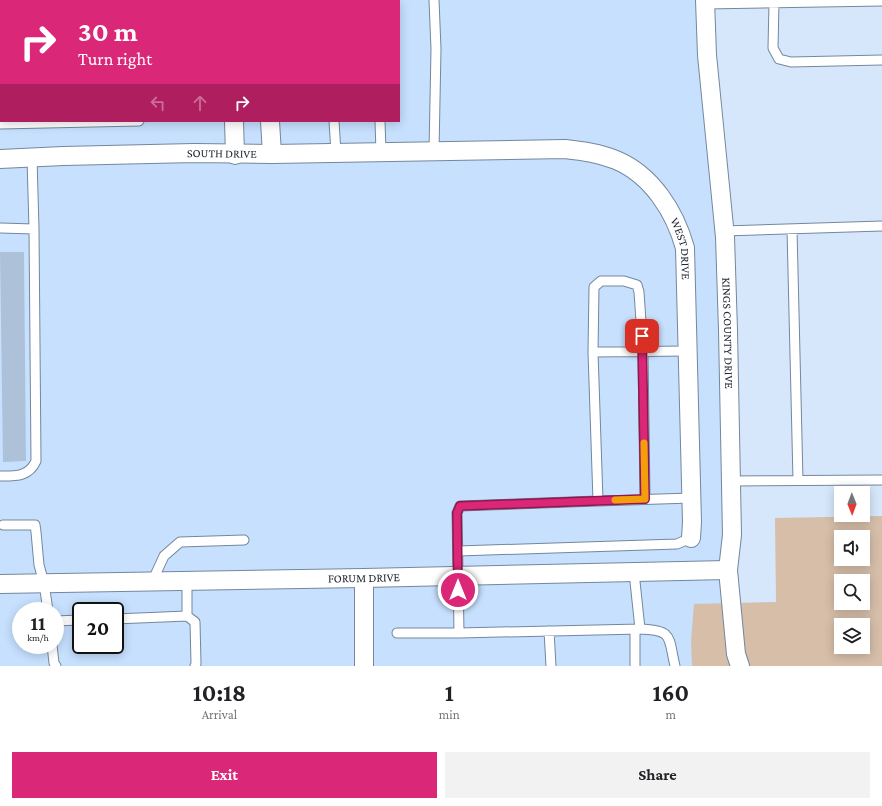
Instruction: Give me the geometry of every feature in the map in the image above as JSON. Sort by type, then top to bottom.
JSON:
[{"type":"street","name":"KINGS COUNTY DRIVE","points":[[705,2],[707,55],[724,231],[728,330],[732,535],[728,570],[736,654],[740,666]]},
{"type":"street","points":[[234,122],[235,155]]},
{"type":"street","points":[[270,122],[272,154]]},
{"type":"street","name":"WEST DRIVE","points":[[439,151],[565,149],[592,152],[616,160],[628,166],[653,186],[671,212],[680,229],[685,248],[691,538]]},
{"type":"street","name":"SOUTH DRIVE","points":[[0,159],[186,153],[235,155],[439,151]]},
{"type":"street","name":"FORUM DRIVE","points":[[0,584],[728,570]]},
{"type":"street","points":[[364,578],[364,666]]},
{"type":"lane","points":[[434,0],[439,151]]},
{"type":"lane","points":[[705,2],[774,3],[882,1]]},
{"type":"lane","points":[[774,3],[773,48],[779,59],[791,62],[882,60]]},
{"type":"lane","points":[[0,124],[90,122]]},
{"type":"lane","points":[[334,122],[336,153]]},
{"type":"lane","points":[[380,122],[381,152]]},
{"type":"lane","points":[[0,476],[18,476],[24,474],[34,466],[36,462],[32,158]]},
{"type":"lane","points":[[724,231],[882,226]]},
{"type":"lane","points":[[0,228],[34,229]]},
{"type":"lane","points":[[792,229],[798,480]]},
{"type":"lane","points":[[598,501],[593,352],[594,287],[601,281],[624,281],[637,285],[639,292],[643,351],[645,499]]},
{"type":"lane","points":[[593,352],[688,350]]},
{"type":"lane","points":[[731,480],[882,480]]},
{"type":"lane","points":[[459,633],[457,513],[460,506],[691,498]]},
{"type":"lane","points":[[3,525],[34,525],[39,565],[44,583],[47,602]]},
{"type":"lane","points":[[458,551],[677,544],[691,538]]},
{"type":"lane","points":[[152,582],[164,556],[180,542],[244,540]]},
{"type":"lane","points":[[634,572],[638,630],[635,666]]},
{"type":"lane","points":[[186,581],[187,616]]},
{"type":"lane","points":[[124,619],[187,616],[195,622],[195,666]]},
{"type":"lane","points":[[549,631],[551,666]]},
{"type":"lane","points":[[397,633],[661,631],[666,634],[670,641],[675,666]]},
{"type":"lane","points":[[53,654],[54,663],[56,666]]},
{"type":"shaded area","points":[[400,0],[705,0],[713,126],[736,666],[0,666],[0,122],[400,122]]},
{"type":"shaded area","points":[[870,516],[882,516],[882,666],[692,666],[691,641],[694,604],[776,602],[775,518],[834,517],[834,522],[870,522]]},
{"type":"building","points":[[0,252],[24,252],[26,461],[3,462]]},
{"type":"slow traffic","points":[[615,500],[645,499],[644,443]]},
{"type":"route","points":[[458,590],[457,513],[460,506],[645,499],[642,336]]}]
